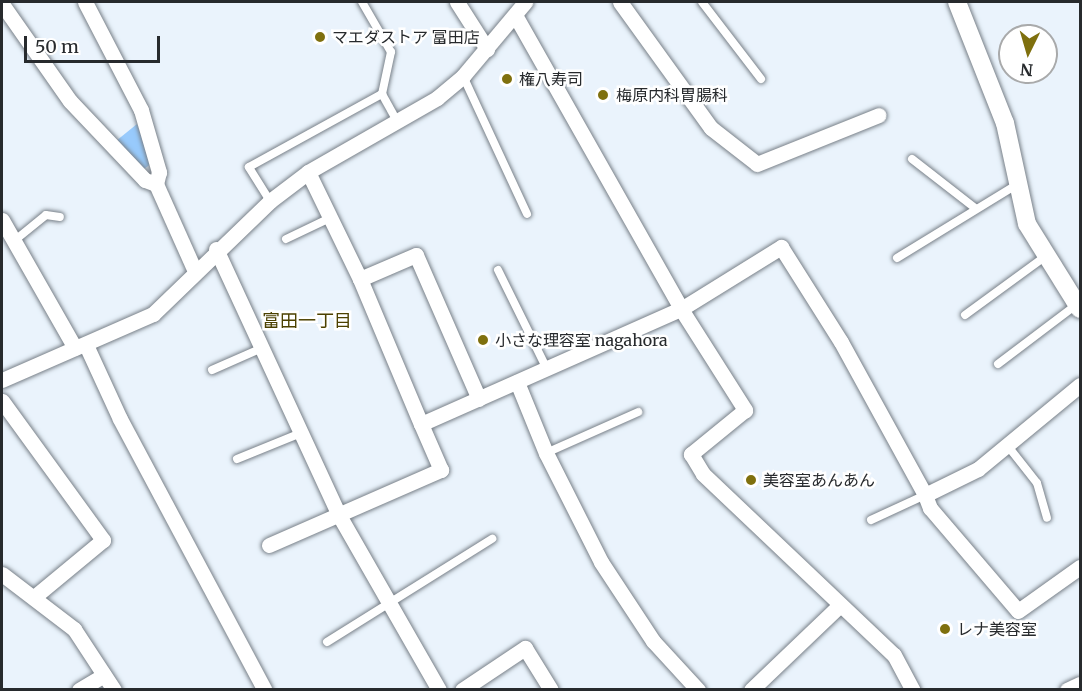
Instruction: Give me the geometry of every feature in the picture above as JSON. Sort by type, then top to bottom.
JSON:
[{"type":"street","points":[[85,2],[141,110],[159,172],[156,184],[195,271]]},
{"type":"street","points":[[457,2],[487,49]]},
{"type":"street","points":[[2,380],[153,314],[216,249],[270,201],[308,172],[437,98],[463,76],[525,2]]},
{"type":"street","points":[[620,2],[711,128],[757,164],[879,115]]},
{"type":"street","points":[[957,2],[1005,123],[1016,186],[1027,224],[1079,306]]},
{"type":"street","points":[[2,4],[70,101],[145,180],[156,184]]},
{"type":"street","points":[[515,15],[681,309],[745,410],[691,454],[703,474],[839,606],[894,655],[914,690]]},
{"type":"street","points":[[269,545],[340,517],[441,470],[360,279],[308,172]]},
{"type":"street","points":[[2,220],[80,346],[265,690]]},
{"type":"street","points":[[421,424],[681,309],[781,247],[841,342],[930,508],[1018,611],[1080,567]]},
{"type":"street","points":[[216,249],[340,517],[388,606],[439,690]]},
{"type":"street","points":[[360,279],[416,255],[479,399]]},
{"type":"street","points":[[517,382],[546,453],[601,562],[652,641],[698,690]]},
{"type":"street","points":[[925,495],[978,469],[1080,385]]},
{"type":"street","points":[[2,401],[103,540],[34,597]]},
{"type":"street","points":[[2,574],[74,629],[114,690]]},
{"type":"street","points":[[751,690],[839,606]]},
{"type":"street","points":[[462,690],[525,648],[551,690]]},
{"type":"street","points":[[79,690],[104,675]]},
{"type":"street","points":[[1067,690],[1080,684]]},
{"type":"lane","points":[[362,2],[391,52],[382,94],[397,121]]},
{"type":"lane","points":[[702,2],[761,79]]},
{"type":"lane","points":[[463,76],[527,214]]},
{"type":"lane","points":[[270,201],[249,167],[382,94]]},
{"type":"lane","points":[[912,159],[975,208]]},
{"type":"lane","points":[[897,258],[975,208],[1016,186]]},
{"type":"lane","points":[[14,242],[46,215],[60,217]]},
{"type":"lane","points":[[286,238],[330,218]]},
{"type":"lane","points":[[965,315],[1046,256]]},
{"type":"lane","points":[[498,270],[546,369]]},
{"type":"lane","points":[[998,364],[1079,306]]},
{"type":"lane","points":[[212,370],[262,348]]},
{"type":"lane","points":[[546,453],[638,412]]},
{"type":"lane","points":[[237,459],[301,433]]},
{"type":"lane","points":[[1007,445],[1037,483],[1047,518]]},
{"type":"lane","points":[[871,520],[925,495]]},
{"type":"lane","points":[[327,642],[492,539]]},
{"type":"shaded area","points":[[137,124],[151,164],[141,171],[116,141]]},
{"type":"place","name":"マエダストア 富田店","points":[[320,37]]},
{"type":"place","name":"権八寿司","points":[[507,79]]},
{"type":"place","name":"梅原内科胃腸科","points":[[603,95]]},
{"type":"place","name":"小さな理容室 nagahora","points":[[483,340]]},
{"type":"place","name":"美容室あんあん","points":[[751,480]]},
{"type":"place","name":"レナ美容室","points":[[945,629]]},
{"type":"district","name":"富田一丁目","points":[[307,321]]}]
